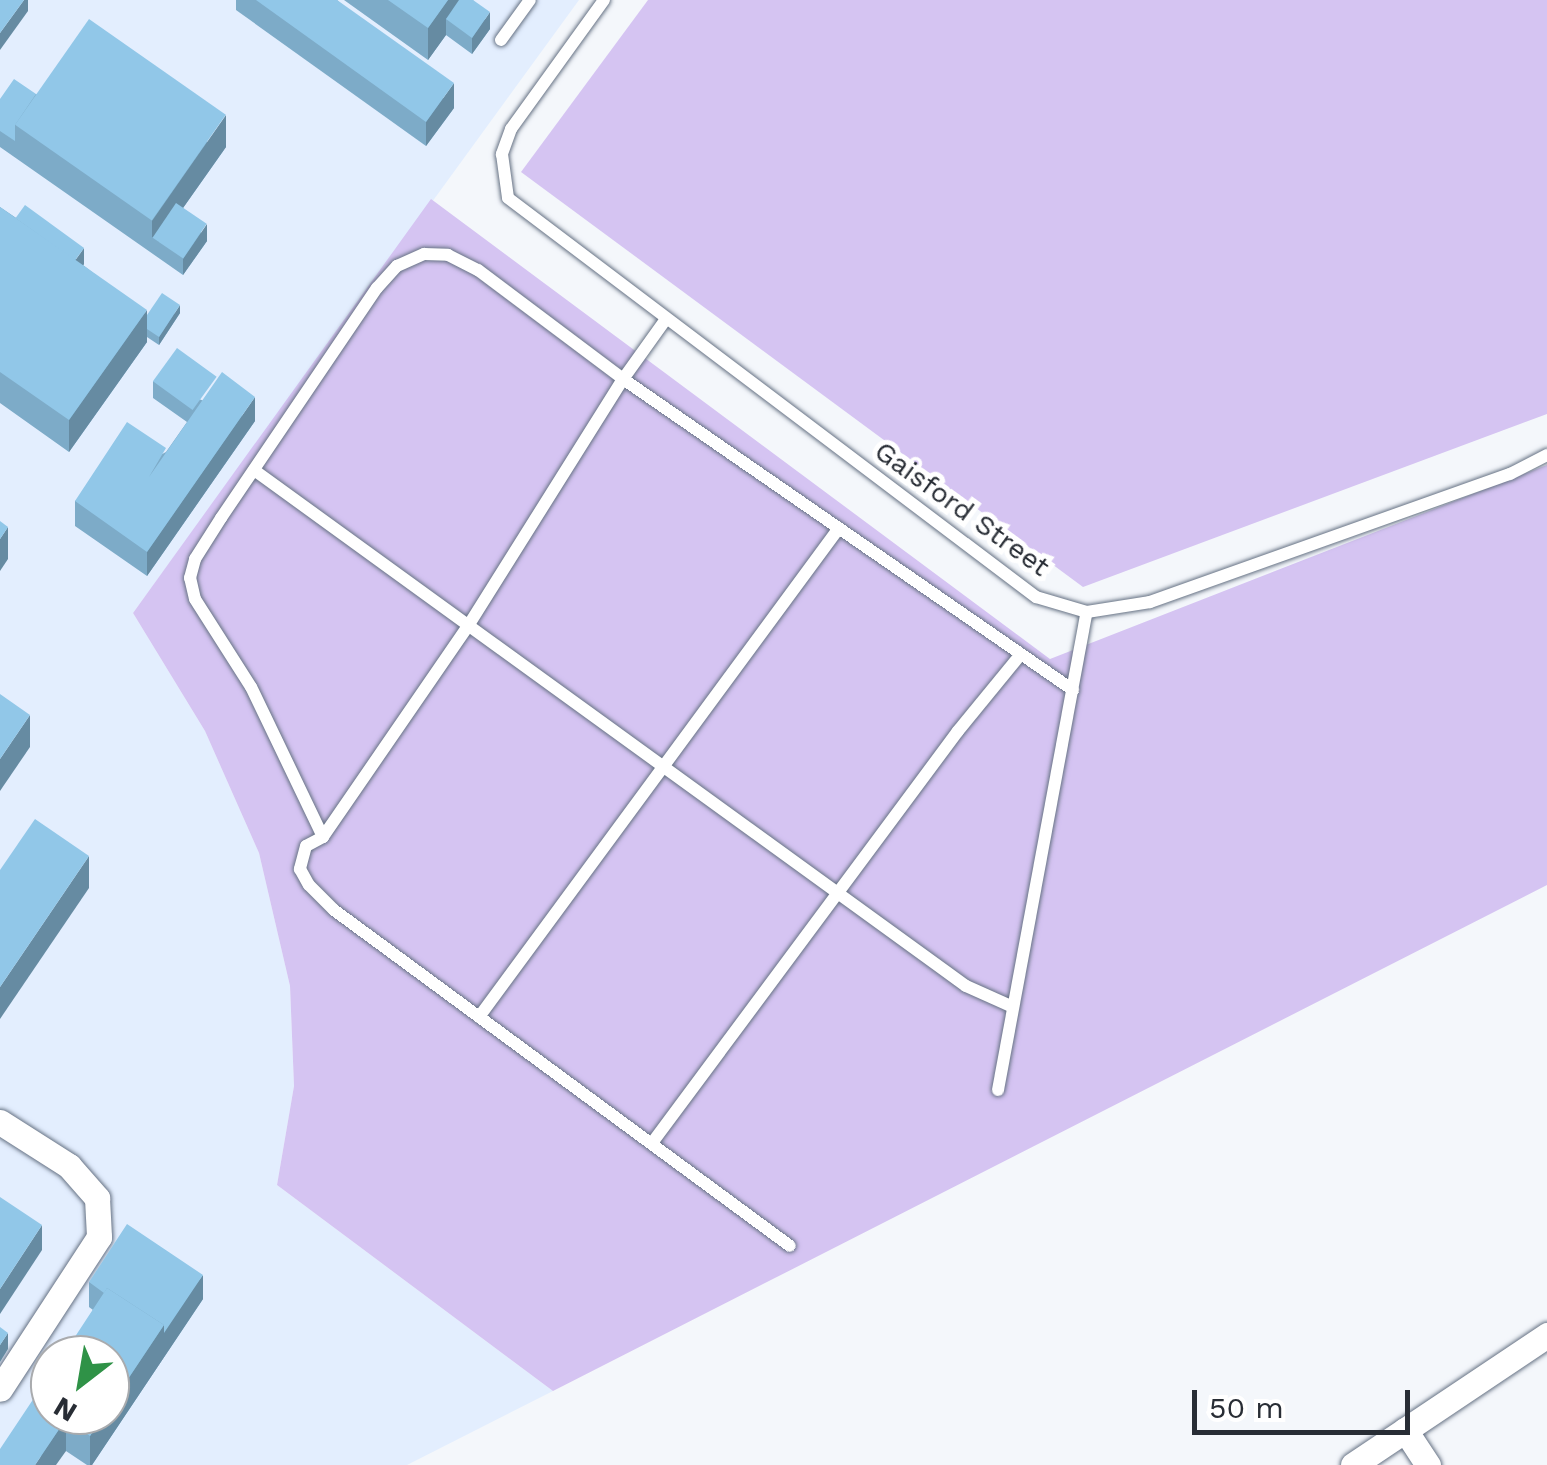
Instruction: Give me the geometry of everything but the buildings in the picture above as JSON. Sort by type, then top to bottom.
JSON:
[{"type":"street","points":[[0,1122],[68,1166],[97,1198],[99,1236],[0,1390]]},
{"type":"street","points":[[1353,1465],[1547,1335]]},
{"type":"street","points":[[1405,1430],[1428,1465]]},
{"type":"lane","points":[[501,40],[530,0]]},
{"type":"lane","name":"Gaisford Street","points":[[604,0],[528,104],[502,154],[508,198],[1036,597],[1087,612],[1150,602],[1510,474],[1547,455]]},
{"type":"lane","points":[[323,837],[251,687],[195,599],[190,578],[201,550],[377,288],[397,266],[424,254],[448,255],[478,270],[623,379],[1073,690]]},
{"type":"lane","points":[[666,319],[623,379],[468,626],[323,837],[306,846],[300,870],[334,910],[790,1246]]},
{"type":"lane","points":[[254,470],[966,986],[1013,1007]]},
{"type":"lane","points":[[479,1017],[839,528]]},
{"type":"lane","points":[[998,1090],[1087,612]]},
{"type":"lane","points":[[652,1143],[1021,654]]},
{"type":"shaded area","points":[[0,0],[579,0],[133,613],[205,731],[259,853],[290,986],[294,1086],[277,1185],[553,1391],[407,1465],[0,1465]]},
{"type":"shaded area","points":[[648,0],[1547,0],[1547,414],[1083,587],[521,172]]},
{"type":"shaded area","points":[[431,199],[1050,659],[1547,465],[1547,885],[553,1391],[277,1185],[294,1086],[290,986],[259,853],[205,731],[133,613]]}]
